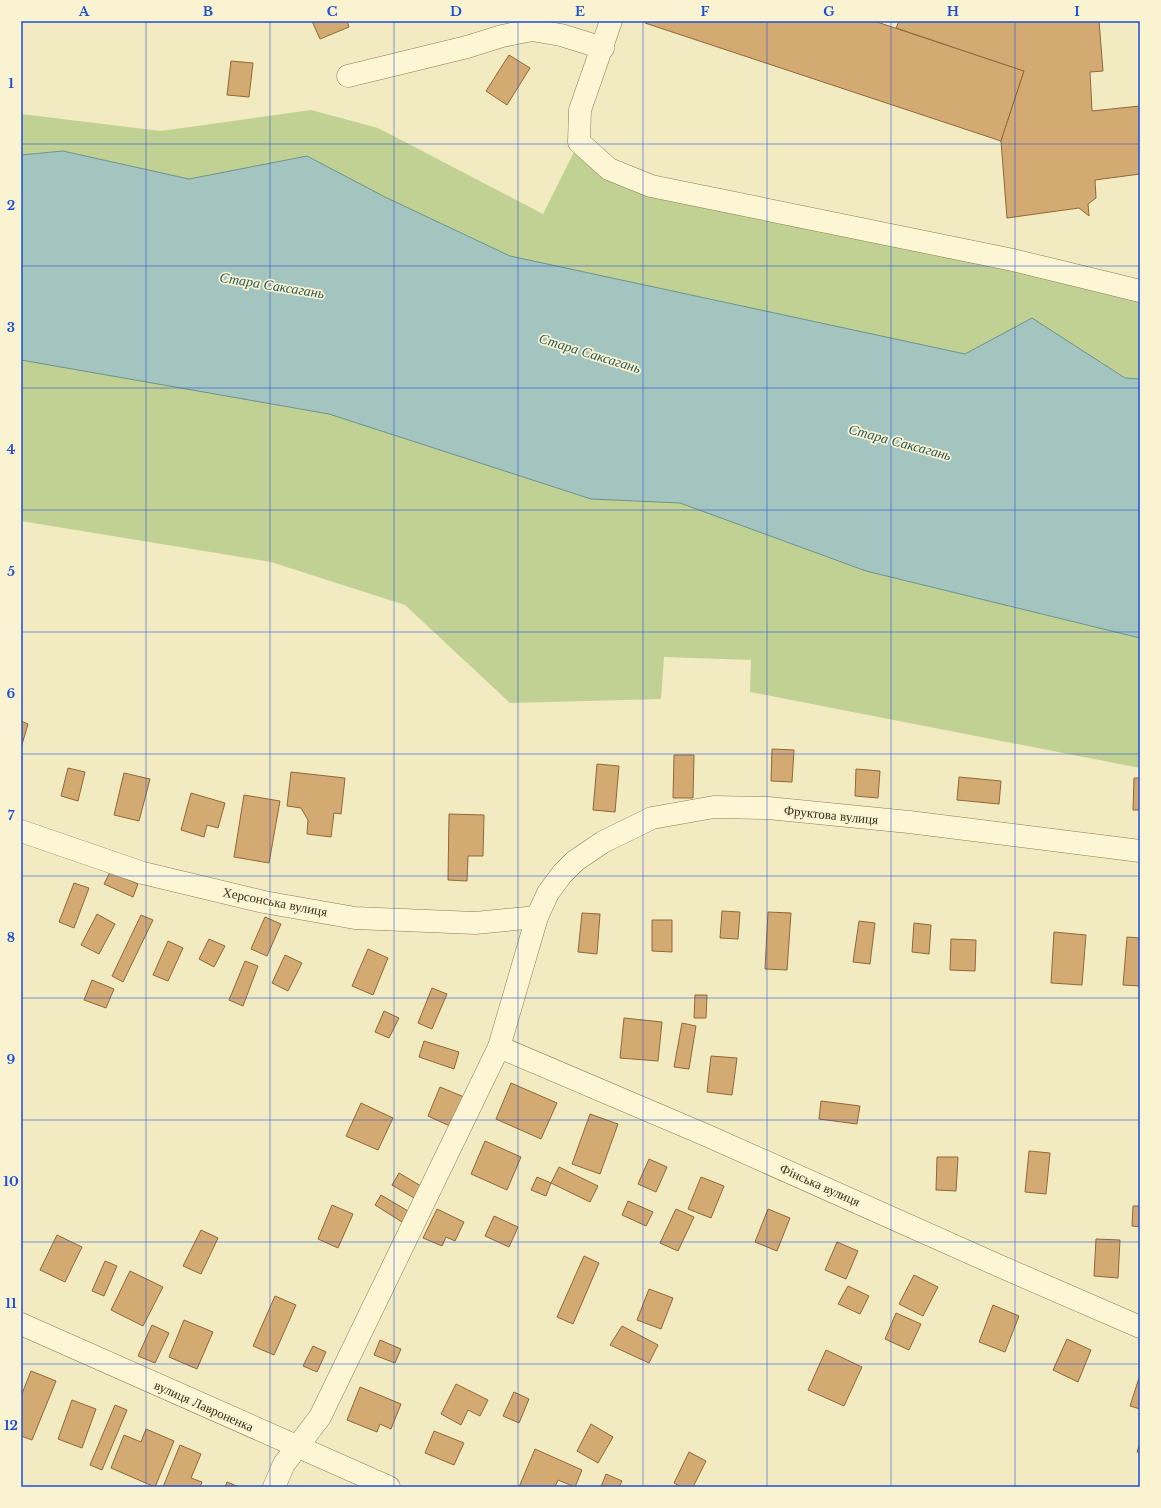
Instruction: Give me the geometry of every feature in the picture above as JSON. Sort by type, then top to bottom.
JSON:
[{"type":"street","points":[[611,21],[603,48],[580,110],[579,142],[610,169],[651,186],[1013,260],[1140,292]]},
{"type":"street","points":[[348,76],[467,47],[502,36],[532,30],[561,35],[603,48]]},
{"type":"street","name":"Фруктова вулиця","points":[[274,1487],[284,1464],[320,1417],[499,1047],[537,917],[548,893],[562,874],[575,861],[603,842],[652,818],[714,807],[768,808],[909,822],[1140,851]]},
{"type":"street","name":"Херсонська вулиця","points":[[21,831],[144,873],[264,902],[355,918],[476,924],[537,917]]},
{"type":"street","name":"Фінська вулиця","points":[[499,1047],[716,1139],[1140,1327]]},
{"type":"street","name":"вулиця Лавроненка","points":[[21,1324],[297,1448],[389,1487]]},
{"type":"green space","points":[[311,110],[378,128],[543,214],[579,142],[609,169],[1140,291],[1140,379],[1125,378],[1032,318],[965,354],[510,256],[385,197],[307,156],[189,179],[63,151],[21,155],[21,114],[161,131]]},
{"type":"green space","points":[[21,360],[329,414],[591,499],[680,503],[866,571],[1140,638],[1140,768],[750,692],[751,660],[664,657],[661,699],[510,703],[405,605],[271,562],[21,521]]},
{"type":"water","name":"Стара Саксагань","points":[[63,151],[189,179],[307,156],[385,197],[510,256],[965,354],[1032,318],[1125,378],[1140,379],[1140,638],[866,571],[680,503],[591,499],[329,414],[21,360],[21,155]]},
{"type":"building","points":[[312,21],[347,21],[349,27],[320,39]]},
{"type":"building","points":[[646,21],[874,21],[1024,71],[1001,141],[645,23]]},
{"type":"building","points":[[899,21],[1099,21],[1103,71],[1090,72],[1092,111],[1140,106],[1140,174],[1095,180],[1096,198],[1088,204],[1089,216],[1079,208],[1007,218],[1001,141],[1024,71],[896,28]]},
{"type":"building","points":[[509,55],[530,68],[507,105],[486,91]]},
{"type":"building","points":[[231,61],[253,63],[249,97],[227,95]]},
{"type":"building","points":[[21,721],[28,724],[21,748]]},
{"type":"building","points":[[772,749],[794,750],[792,782],[771,781]]},
{"type":"building","points":[[674,755],[694,755],[693,798],[673,798]]},
{"type":"building","points":[[597,764],[619,766],[615,812],[593,810]]},
{"type":"building","points":[[68,768],[85,772],[78,801],[61,796]]},
{"type":"building","points":[[856,769],[880,771],[878,798],[855,796]]},
{"type":"building","points":[[291,772],[345,778],[341,814],[334,813],[331,837],[307,834],[308,820],[301,808],[287,806]]},
{"type":"building","points":[[124,773],[150,779],[139,821],[114,815]]},
{"type":"building","points":[[959,777],[1001,781],[999,804],[957,800]]},
{"type":"building","points":[[1134,778],[1140,778],[1140,810],[1133,810]]},
{"type":"building","points":[[191,793],[225,803],[218,828],[207,825],[204,837],[181,830]]},
{"type":"building","points":[[244,795],[280,801],[269,863],[234,857]]},
{"type":"building","points":[[449,814],[484,815],[483,856],[468,856],[467,881],[448,880]]},
{"type":"building","points":[[110,872],[138,884],[133,897],[104,884]]},
{"type":"building","points":[[74,883],[89,888],[74,928],[59,922]]},
{"type":"building","points":[[722,911],[740,912],[738,939],[720,938]]},
{"type":"building","points":[[768,912],[791,913],[787,970],[765,969]]},
{"type":"building","points":[[582,913],[600,914],[597,954],[578,952]]},
{"type":"building","points":[[97,914],[115,924],[99,954],[81,945]]},
{"type":"building","points":[[141,915],[153,920],[123,982],[112,976]]},
{"type":"building","points":[[265,917],[281,924],[267,956],[251,949]]},
{"type":"building","points":[[652,920],[672,920],[672,952],[652,951]]},
{"type":"building","points":[[859,921],[875,923],[870,964],[853,962]]},
{"type":"building","points":[[914,923],[931,925],[929,954],[912,952]]},
{"type":"building","points":[[1054,932],[1086,935],[1082,985],[1051,983]]},
{"type":"building","points":[[1127,937],[1140,938],[1140,986],[1123,985]]},
{"type":"building","points":[[209,939],[225,946],[214,967],[199,959]]},
{"type":"building","points":[[951,939],[976,940],[975,971],[950,970]]},
{"type":"building","points":[[168,941],[183,948],[168,981],[153,975]]},
{"type":"building","points":[[368,949],[388,958],[373,995],[352,986]]},
{"type":"building","points":[[285,955],[302,963],[288,991],[272,983]]},
{"type":"building","points":[[245,961],[258,966],[243,1006],[229,1000]]},
{"type":"building","points":[[92,980],[114,989],[106,1008],[84,1000]]},
{"type":"building","points":[[432,988],[447,994],[432,1029],[418,1023]]},
{"type":"building","points":[[695,995],[707,995],[706,1018],[694,1018]]},
{"type":"building","points":[[384,1011],[399,1018],[389,1038],[375,1032]]},
{"type":"building","points":[[624,1018],[662,1022],[658,1061],[620,1058]]},
{"type":"building","points":[[682,1023],[696,1026],[689,1069],[674,1067]]},
{"type":"building","points":[[424,1041],[459,1052],[454,1069],[419,1057]]},
{"type":"building","points":[[711,1056],[737,1058],[732,1095],[707,1092]]},
{"type":"building","points":[[511,1083],[557,1103],[541,1139],[496,1119]]},
{"type":"building","points":[[440,1087],[464,1097],[452,1127],[428,1116]]},
{"type":"building","points":[[821,1101],[860,1106],[857,1124],[819,1119]]},
{"type":"building","points":[[361,1103],[393,1118],[378,1150],[346,1136]]},
{"type":"building","points":[[590,1114],[618,1124],[600,1174],[572,1164]]},
{"type":"building","points":[[485,1141],[521,1157],[507,1190],[471,1174]]},
{"type":"building","points":[[1029,1151],[1050,1153],[1046,1194],[1025,1192]]},
{"type":"building","points":[[937,1157],[958,1157],[956,1191],[936,1190]]},
{"type":"building","points":[[649,1159],[667,1167],[656,1192],[638,1184]]},
{"type":"building","points":[[559,1167],[598,1186],[590,1202],[551,1183]]},
{"type":"building","points":[[399,1173],[421,1186],[414,1198],[392,1185]]},
{"type":"building","points":[[537,1177],[551,1183],[546,1196],[531,1190]]},
{"type":"building","points":[[701,1177],[724,1186],[711,1218],[688,1209]]},
{"type":"building","points":[[381,1195],[408,1211],[402,1222],[375,1205]]},
{"type":"building","points":[[628,1201],[653,1212],[646,1226],[622,1215]]},
{"type":"building","points":[[332,1205],[353,1214],[338,1248],[318,1239]]},
{"type":"building","points":[[1133,1206],[1140,1206],[1140,1227],[1132,1226]]},
{"type":"building","points":[[437,1209],[464,1222],[455,1241],[446,1237],[442,1246],[423,1238]]},
{"type":"building","points":[[676,1209],[694,1217],[678,1251],[660,1243]]},
{"type":"building","points":[[768,1209],[790,1218],[777,1251],[755,1242]]},
{"type":"building","points":[[494,1216],[518,1227],[509,1247],[485,1236]]},
{"type":"building","points":[[201,1230],[218,1238],[201,1274],[183,1266]]},
{"type":"building","points":[[57,1235],[82,1247],[65,1282],[40,1270]]},
{"type":"building","points":[[1096,1239],[1120,1240],[1118,1278],[1094,1276]]},
{"type":"building","points":[[837,1242],[858,1251],[846,1279],[825,1270]]},
{"type":"building","points":[[584,1256],[599,1263],[573,1324],[557,1317]]},
{"type":"building","points":[[105,1261],[117,1266],[104,1296],[92,1291]]},
{"type":"building","points":[[130,1271],[163,1287],[143,1326],[111,1310]]},
{"type":"building","points":[[914,1275],[938,1287],[923,1316],[899,1304]]},
{"type":"building","points":[[848,1286],[869,1296],[860,1314],[838,1304]]},
{"type":"building","points":[[649,1289],[673,1298],[661,1329],[637,1320]]},
{"type":"building","points":[[275,1296],[296,1305],[274,1355],[253,1346]]},
{"type":"building","points":[[993,1305],[1019,1316],[1005,1352],[979,1342]]},
{"type":"building","points":[[896,1313],[921,1324],[909,1350],[885,1339]]},
{"type":"building","points":[[184,1320],[213,1332],[197,1369],[169,1357]]},
{"type":"building","points":[[152,1325],[169,1333],[155,1363],[138,1356]]},
{"type":"building","points":[[622,1326],[658,1345],[649,1363],[610,1345]]},
{"type":"building","points":[[1067,1339],[1091,1350],[1078,1382],[1053,1370]]},
{"type":"building","points":[[380,1340],[401,1349],[395,1363],[374,1355]]},
{"type":"building","points":[[313,1346],[326,1352],[317,1372],[303,1366]]},
{"type":"building","points":[[826,1350],[862,1367],[844,1406],[808,1390]]},
{"type":"building","points":[[31,1371],[56,1381],[32,1440],[21,1436],[21,1396]]},
{"type":"building","points":[[1139,1378],[1140,1379],[1140,1409],[1130,1406]]},
{"type":"building","points":[[456,1384],[488,1400],[480,1416],[468,1410],[461,1425],[441,1414]]},
{"type":"building","points":[[360,1387],[401,1404],[391,1429],[380,1424],[377,1432],[347,1420]]},
{"type":"building","points":[[514,1392],[529,1399],[519,1423],[503,1416]]},
{"type":"building","points":[[72,1400],[96,1409],[82,1448],[58,1439]]},
{"type":"building","points":[[115,1405],[127,1410],[102,1470],[90,1465]]},
{"type":"building","points":[[591,1424],[613,1437],[598,1463],[577,1451]]},
{"type":"building","points":[[146,1429],[174,1441],[155,1487],[111,1468],[124,1435],[141,1442]]},
{"type":"building","points":[[434,1431],[464,1443],[454,1465],[425,1453]]},
{"type":"building","points":[[1140,1443],[1140,1453],[1137,1452]]},
{"type":"building","points":[[180,1445],[201,1454],[191,1478],[202,1482],[200,1487],[163,1487]]},
{"type":"building","points":[[535,1449],[582,1470],[575,1487],[558,1480],[555,1487],[519,1487]]},
{"type":"building","points":[[689,1452],[706,1461],[693,1487],[681,1487],[674,1483]]},
{"type":"building","points":[[606,1474],[622,1481],[619,1487],[601,1487]]},
{"type":"building","points":[[227,1482],[239,1487],[225,1487]]}]
